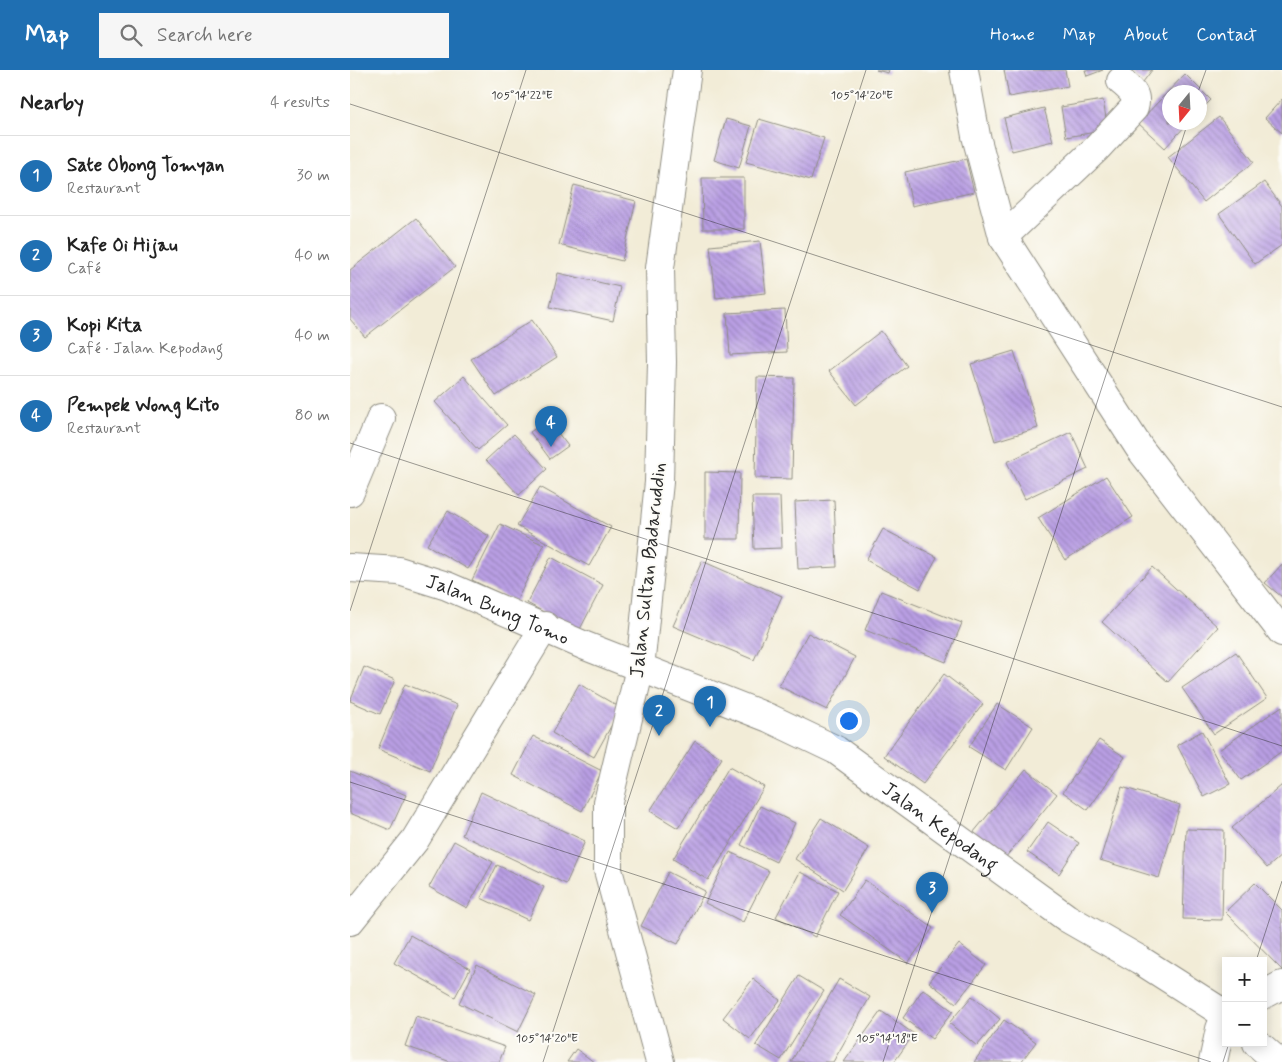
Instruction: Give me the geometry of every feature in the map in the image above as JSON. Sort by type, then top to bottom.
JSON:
[{"type":"street","name":"Jalan Sultan Badaruddin","points":[[660,1062],[608,870],[608,802],[640,668],[659,482],[662,362],[660,268],[687,70]]},
{"type":"street","points":[[964,70],[976,136],[1003,237],[1140,449],[1282,632]]},
{"type":"street","points":[[1003,237],[1097,148],[1134,108],[1134,94],[1122,81]]},
{"type":"street","points":[[350,492],[381,418]]},
{"type":"street","name":"Jalan Bung Tomo","points":[[350,568],[399,571],[447,586],[545,626],[640,668]]},
{"type":"street","points":[[350,921],[415,840],[545,626]]},
{"type":"street","name":"Jalan Kepodang","points":[[640,668],[769,718],[836,750],[1067,918],[1140,960],[1222,1011]]},
{"type":"street","points":[[1267,993],[1282,985]]},
{"type":"street","points":[[1213,1062],[1222,1024]]},
{"type":"street","points":[[1261,1047],[1278,1062]]},
{"type":"building","points":[[876,70],[889,70],[888,73]]},
{"type":"building","points":[[1004,70],[1065,70],[1068,86],[1009,97]]},
{"type":"building","points":[[1085,70],[1103,70],[1087,76]]},
{"type":"building","points":[[1127,70],[1152,70],[1143,82]]},
{"type":"building","points":[[1185,74],[1196,85],[1174,85]]},
{"type":"building","points":[[1207,96],[1211,100],[1207,104]]},
{"type":"building","points":[[1162,98],[1162,130],[1182,130],[1165,148],[1138,123]]},
{"type":"building","points":[[1282,99],[1282,133],[1265,118]]},
{"type":"building","points":[[1103,100],[1108,130],[1066,137],[1061,107]]},
{"type":"building","points":[[1044,108],[1053,141],[1012,151],[1004,118]]},
{"type":"building","points":[[1219,117],[1254,162],[1204,202],[1168,157],[1202,130],[1207,130],[1207,126]]},
{"type":"building","points":[[726,119],[751,126],[739,168],[714,160]]},
{"type":"building","points":[[759,119],[824,138],[811,180],[746,162]]},
{"type":"building","points":[[966,159],[974,192],[912,206],[905,172]]},
{"type":"building","points":[[702,178],[744,178],[744,229],[703,229]]},
{"type":"building","points":[[1264,182],[1282,206],[1282,245],[1255,264],[1219,214]]},
{"type":"building","points":[[574,185],[636,201],[622,261],[559,245]]},
{"type":"building","points":[[416,218],[455,267],[365,337],[350,319],[350,270]]},
{"type":"building","points":[[760,241],[766,293],[716,298],[710,246]]},
{"type":"building","points":[[558,273],[620,287],[613,321],[550,307]]},
{"type":"building","points":[[785,310],[787,352],[730,355],[727,313]]},
{"type":"building","points":[[532,320],[557,357],[496,396],[471,359]]},
{"type":"building","points":[[881,331],[907,366],[856,405],[829,371]]},
{"type":"building","points":[[1014,351],[1038,428],[995,441],[971,364]]},
{"type":"building","points":[[464,376],[507,425],[478,450],[435,402]]},
{"type":"building","points":[[757,377],[794,378],[792,479],[755,478]]},
{"type":"building","points":[[548,420],[568,446],[550,459],[530,432]]},
{"type":"building","points":[[1071,432],[1088,469],[1025,499],[1007,462]]},
{"type":"building","points":[[514,434],[547,469],[519,495],[486,460]]},
{"type":"building","points":[[705,472],[740,473],[739,539],[705,539]]},
{"type":"building","points":[[1106,476],[1133,517],[1065,560],[1038,518]]},
{"type":"building","points":[[540,487],[611,527],[589,566],[517,526]]},
{"type":"building","points":[[752,497],[780,497],[782,548],[754,549]]},
{"type":"building","points":[[834,500],[837,567],[798,569],[795,502]]},
{"type":"building","points":[[448,511],[489,536],[468,569],[427,545]]},
{"type":"building","points":[[500,524],[544,545],[516,602],[472,580]]},
{"type":"building","points":[[883,529],[937,557],[920,589],[866,560]]},
{"type":"building","points":[[551,557],[603,585],[579,631],[527,603]]},
{"type":"building","points":[[702,561],[782,596],[754,660],[673,626]]},
{"type":"building","points":[[1282,564],[1282,597],[1265,583]]},
{"type":"building","points":[[1152,567],[1218,627],[1168,682],[1102,622]]},
{"type":"building","points":[[881,591],[962,623],[946,662],[865,630]]},
{"type":"building","points":[[808,633],[855,657],[827,710],[779,686]]},
{"type":"building","points":[[1236,652],[1267,698],[1214,734],[1182,688]]},
{"type":"building","points":[[364,667],[395,680],[380,714],[350,701]]},
{"type":"building","points":[[944,674],[983,704],[923,784],[884,756]]},
{"type":"building","points":[[405,684],[457,705],[430,771],[378,749]]},
{"type":"building","points":[[579,684],[621,708],[594,757],[552,733]]},
{"type":"building","points":[[997,704],[1033,727],[1006,770],[969,747]]},
{"type":"building","points":[[1282,706],[1282,751],[1241,780],[1219,750]]},
{"type":"building","points":[[1202,731],[1230,784],[1204,797],[1177,745]]},
{"type":"building","points":[[533,736],[602,771],[582,811],[513,775]]},
{"type":"building","points":[[1099,740],[1125,757],[1088,810],[1063,792]]},
{"type":"building","points":[[695,741],[722,758],[678,828],[650,811]]},
{"type":"building","points":[[729,767],[764,787],[708,880],[673,859]]},
{"type":"building","points":[[1026,769],[1057,794],[1005,858],[973,833]]},
{"type":"building","points":[[350,771],[406,795],[390,830],[350,813]]},
{"type":"building","points":[[1282,785],[1282,855],[1267,868],[1232,828]]},
{"type":"building","points":[[1122,787],[1180,805],[1159,878],[1100,860]]},
{"type":"building","points":[[481,792],[585,841],[566,884],[462,835]]},
{"type":"building","points":[[760,806],[795,823],[776,862],[741,845]]},
{"type":"building","points":[[821,818],[869,848],[843,890],[795,859]]},
{"type":"building","points":[[1048,822],[1079,843],[1059,874],[1027,852]]},
{"type":"building","points":[[1186,829],[1224,830],[1222,920],[1183,919]]},
{"type":"building","points":[[454,841],[493,862],[467,908],[429,887]]},
{"type":"building","points":[[730,852],[769,871],[743,922],[705,903]]},
{"type":"building","points":[[497,865],[544,887],[528,920],[481,898]]},
{"type":"building","points":[[668,872],[705,891],[678,944],[641,926]]},
{"type":"building","points":[[800,872],[838,891],[815,937],[776,917]]},
{"type":"building","points":[[865,880],[933,928],[908,963],[840,915]]},
{"type":"building","points":[[1255,883],[1282,910],[1282,970],[1225,912]]},
{"type":"building","points":[[410,935],[470,969],[455,997],[394,963]]},
{"type":"building","points":[[959,944],[986,965],[956,1003],[929,982]]},
{"type":"building","points":[[477,965],[536,995],[518,1032],[459,1003]]},
{"type":"building","points":[[799,976],[824,991],[781,1060],[756,1045]]},
{"type":"building","points":[[753,979],[780,1000],[750,1039],[723,1018]]},
{"type":"building","points":[[839,979],[870,997],[833,1062],[791,1062]]},
{"type":"building","points":[[923,989],[953,1011],[932,1039],[903,1018]]},
{"type":"building","points":[[972,996],[1000,1019],[977,1046],[949,1023]]},
{"type":"building","points":[[881,1011],[914,1034],[894,1062],[844,1062]]},
{"type":"building","points":[[416,1016],[505,1047],[499,1062],[451,1062],[405,1046]]},
{"type":"building","points":[[1004,1020],[1036,1042],[1021,1062],[974,1062]]},
{"type":"building","points":[[576,1049],[594,1062],[567,1062]]},
{"type":"place","name":"Pempek Wong Kito","points":[[551,447]]},
{"type":"place","name":"Sate Obong Tomyan","points":[[710,727]]},
{"type":"place","name":"Kafe Oi Hijau","points":[[659,736]]},
{"type":"place","name":"Kopi Kita","points":[[932,913]]}]
